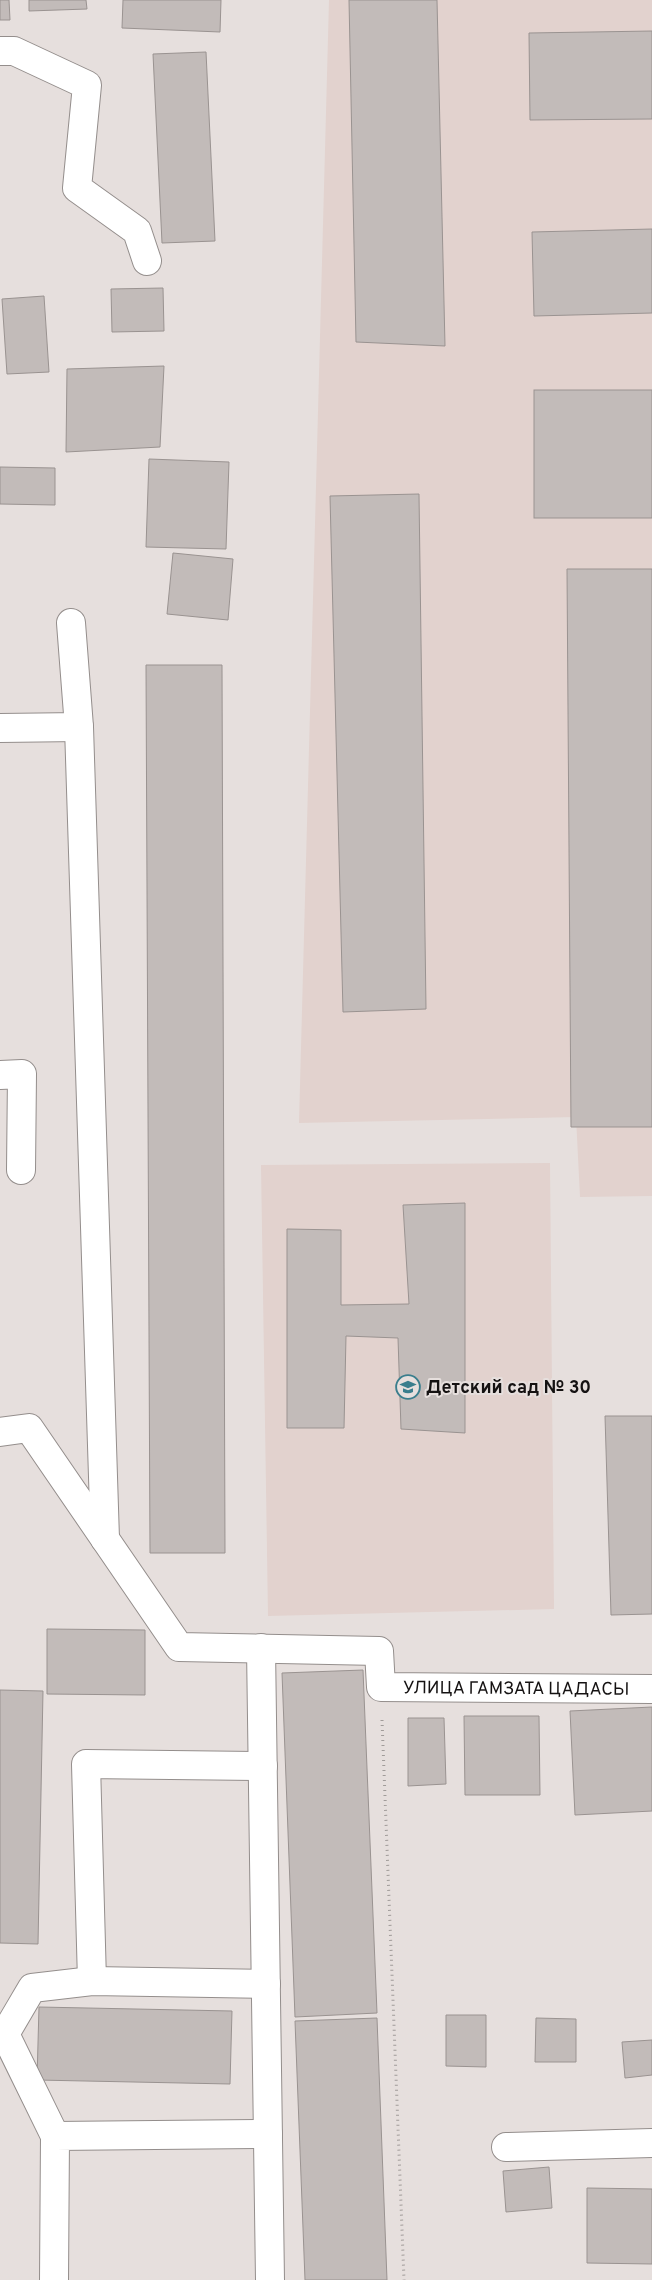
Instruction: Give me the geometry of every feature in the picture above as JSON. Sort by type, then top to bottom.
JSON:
[{"type":"street","points":[[0,51],[14,51],[87,85],[77,188],[137,231],[148,261]]},
{"type":"street","points":[[71,623],[80,727],[105,1539]]},
{"type":"street","points":[[0,728],[80,727]]},
{"type":"street","points":[[0,1075],[22,1074],[21,1170]]},
{"type":"street","points":[[0,1432],[29,1428],[180,1647],[378,1651],[381,1687]]},
{"type":"street","points":[[261,1648],[270,2280]]},
{"type":"street","name":"УЛИЦА ГАМЗАТА ЦАДАСЫ","points":[[381,1687],[652,1688]]},
{"type":"street","points":[[92,1981],[86,1764],[263,1766]]},
{"type":"street","points":[[54,2280],[55,2136],[3,2034],[32,1988],[92,1981],[266,1984]]},
{"type":"street","points":[[55,2136],[268,2134]]},
{"type":"street","points":[[506,2146],[652,2143]]},
{"type":"path","points":[[381,1687],[384,1813],[404,2280]]},
{"type":"shaded area","points":[[329,0],[652,0],[652,1196],[580,1197],[576,1117],[299,1123]]},
{"type":"shaded area","name":"Детский сад № 30","points":[[550,1163],[554,1609],[268,1616],[261,1165]]},
{"type":"building","points":[[0,0],[9,0],[10,20],[0,20]]},
{"type":"building","points":[[29,0],[86,0],[87,9],[29,11]]},
{"type":"building","points":[[123,0],[221,0],[220,32],[122,28]]},
{"type":"building","points":[[349,0],[437,0],[445,346],[356,342]]},
{"type":"building","points":[[652,31],[652,119],[530,120],[529,33]]},
{"type":"building","points":[[206,52],[215,241],[162,243],[153,54]]},
{"type":"building","points":[[652,229],[652,313],[534,316],[532,232]]},
{"type":"building","points":[[163,288],[164,331],[112,332],[111,289]]},
{"type":"building","points":[[44,296],[49,372],[7,374],[2,299]]},
{"type":"building","points":[[164,366],[160,447],[66,452],[67,369]]},
{"type":"building","points":[[534,390],[652,390],[652,518],[534,518]]},
{"type":"building","points":[[149,459],[229,462],[226,549],[146,547]]},
{"type":"building","points":[[0,467],[55,468],[55,505],[0,504]]},
{"type":"building","points":[[419,494],[426,1009],[343,1012],[330,496]]},
{"type":"building","points":[[173,553],[233,559],[228,620],[167,614]]},
{"type":"building","points":[[567,569],[652,569],[652,1127],[571,1127]]},
{"type":"building","points":[[146,665],[222,665],[225,1553],[150,1553]]},
{"type":"building","points":[[465,1203],[465,1433],[401,1429],[398,1338],[346,1336],[344,1428],[287,1428],[287,1229],[341,1230],[341,1305],[409,1304],[403,1205]]},
{"type":"building","points":[[605,1416],[652,1416],[652,1614],[611,1615]]},
{"type":"building","points":[[47,1629],[145,1630],[145,1695],[47,1694]]},
{"type":"building","points":[[363,1670],[377,2013],[295,2017],[282,1673]]},
{"type":"building","points":[[0,1690],[43,1691],[38,1944],[0,1943]]},
{"type":"building","points":[[652,1707],[652,1811],[575,1815],[570,1711]]},
{"type":"building","points":[[464,1716],[539,1716],[540,1795],[465,1795]]},
{"type":"building","points":[[408,1718],[444,1718],[446,1784],[408,1786]]},
{"type":"building","points":[[39,2007],[232,2011],[230,2084],[37,2080]]},
{"type":"building","points":[[446,2015],[486,2015],[486,2067],[446,2066]]},
{"type":"building","points":[[377,2018],[387,2280],[305,2280],[295,2021]]},
{"type":"building","points":[[536,2018],[576,2019],[576,2062],[535,2062]]},
{"type":"building","points":[[652,2040],[652,2075],[625,2078],[622,2042]]},
{"type":"building","points":[[549,2167],[552,2208],[506,2212],[503,2171]]},
{"type":"building","points":[[587,2188],[652,2189],[652,2264],[587,2263]]},
{"type":"place","name":"Детский сад № 30","points":[[408,1387]]}]
